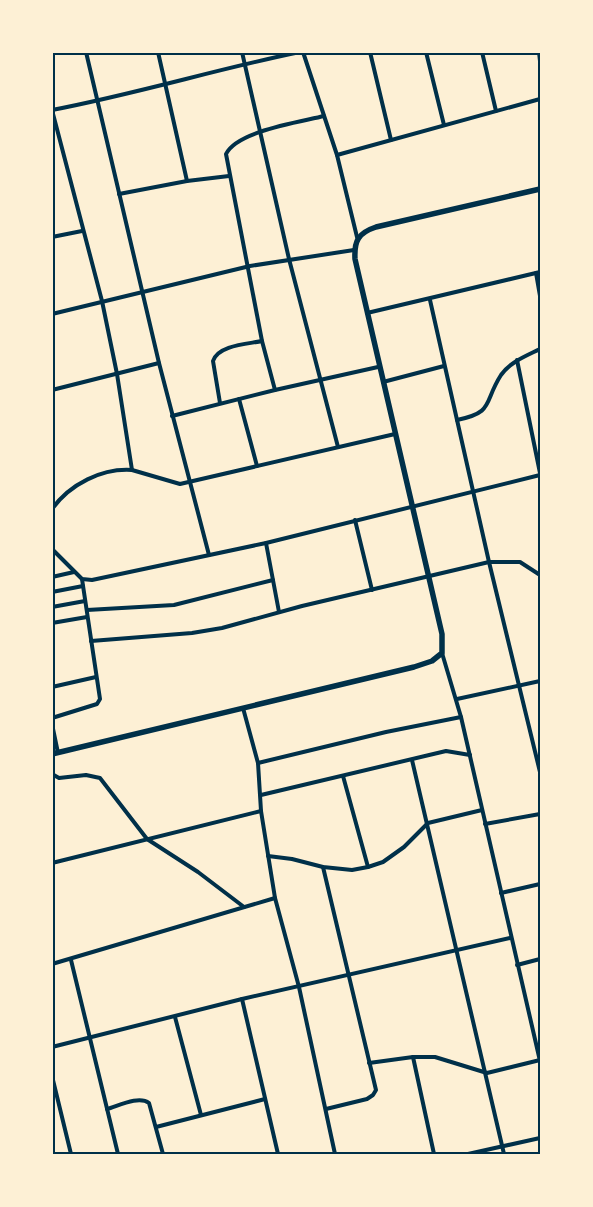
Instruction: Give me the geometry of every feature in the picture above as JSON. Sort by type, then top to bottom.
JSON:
[{"type":"main road","points":[[55,754],[414,667],[432,661],[442,653],[442,634],[378,367],[354,250],[358,238],[365,231],[540,189]]},
{"type":"street","points":[[86,52],[144,292],[159,363],[209,555]]},
{"type":"street","points":[[158,52],[187,181]]},
{"type":"street","points":[[242,52],[289,259],[319,381],[338,447]]},
{"type":"street","points":[[132,470],[117,374],[102,301],[82,230],[53,110],[97,102],[245,63],[302,52],[337,154],[358,238]]},
{"type":"street","points":[[370,52],[391,140]]},
{"type":"street","points":[[426,52],[444,125]]},
{"type":"street","points":[[482,52],[496,111]]},
{"type":"street","points":[[539,52],[540,61]]},
{"type":"street","points":[[337,154],[540,100]]},
{"type":"street","points":[[275,390],[262,341],[250,266],[229,176],[226,154],[229,148],[261,132],[324,116]]},
{"type":"street","points":[[120,194],[187,181],[229,176]]},
{"type":"street","points":[[52,237],[82,230]]},
{"type":"street","points":[[52,314],[250,266],[354,250]]},
{"type":"street","points":[[367,313],[430,300],[538,273],[540,296]]},
{"type":"street","points":[[430,300],[540,772]]},
{"type":"street","points":[[220,403],[213,361],[215,355],[222,350],[262,341]]},
{"type":"street","points":[[457,420],[476,416],[482,412],[502,374],[517,360],[540,349]]},
{"type":"street","points":[[52,548],[64,558],[74,572],[82,579],[92,580],[266,543],[540,474],[517,360]]},
{"type":"street","points":[[52,390],[159,363]]},
{"type":"street","points":[[382,382],[444,366]]},
{"type":"street","points":[[172,416],[220,403],[378,367]]},
{"type":"street","points":[[240,399],[257,466]]},
{"type":"street","points":[[52,509],[64,495],[77,485],[115,469],[132,470],[180,484],[395,434]]},
{"type":"street","points":[[356,520],[372,590]]},
{"type":"street","points":[[266,543],[279,612]]},
{"type":"street","points":[[91,641],[192,633],[222,628],[428,575],[490,562],[520,562],[540,575]]},
{"type":"street","points":[[52,577],[74,572]]},
{"type":"street","points":[[52,718],[99,702],[82,579]]},
{"type":"street","points":[[87,610],[174,605],[273,580]]},
{"type":"street","points":[[52,592],[83,586]]},
{"type":"street","points":[[52,607],[85,601]]},
{"type":"street","points":[[52,623],[87,617]]},
{"type":"street","points":[[369,1063],[413,1057],[435,1057],[487,1073],[540,1060],[510,938],[457,699],[442,653]]},
{"type":"street","points":[[52,687],[96,677]]},
{"type":"street","points":[[457,699],[540,681]]},
{"type":"street","points":[[243,708],[258,763],[261,811],[275,898],[299,986],[335,1154]]},
{"type":"street","points":[[258,763],[386,732],[461,717]]},
{"type":"street","points":[[52,724],[55,754]]},
{"type":"street","points":[[261,795],[446,751],[470,755]]},
{"type":"street","points":[[412,760],[487,1073],[504,1154]]},
{"type":"street","points":[[52,774],[59,778],[86,775],[100,778],[147,839],[198,872],[244,907]]},
{"type":"street","points":[[343,776],[368,867]]},
{"type":"street","points":[[268,856],[292,859],[322,868],[352,870],[368,867],[383,862],[404,847],[428,823],[482,810]]},
{"type":"street","points":[[52,863],[261,811]]},
{"type":"street","points":[[486,824],[540,814]]},
{"type":"street","points":[[322,868],[376,1090],[373,1095],[326,1109]]},
{"type":"street","points":[[501,893],[540,884]]},
{"type":"street","points":[[52,964],[71,960],[275,898]]},
{"type":"street","points":[[52,1047],[242,999],[510,938]]},
{"type":"street","points":[[71,960],[118,1154]]},
{"type":"street","points":[[517,965],[540,960]]},
{"type":"street","points":[[242,999],[278,1154]]},
{"type":"street","points":[[175,1017],[201,1115]]},
{"type":"street","points":[[413,1057],[434,1154]]},
{"type":"street","points":[[52,1076],[71,1154]]},
{"type":"street","points":[[156,1127],[265,1099]]},
{"type":"street","points":[[107,1109],[146,1100],[163,1154]]},
{"type":"street","points":[[468,1154],[540,1138]]}]
